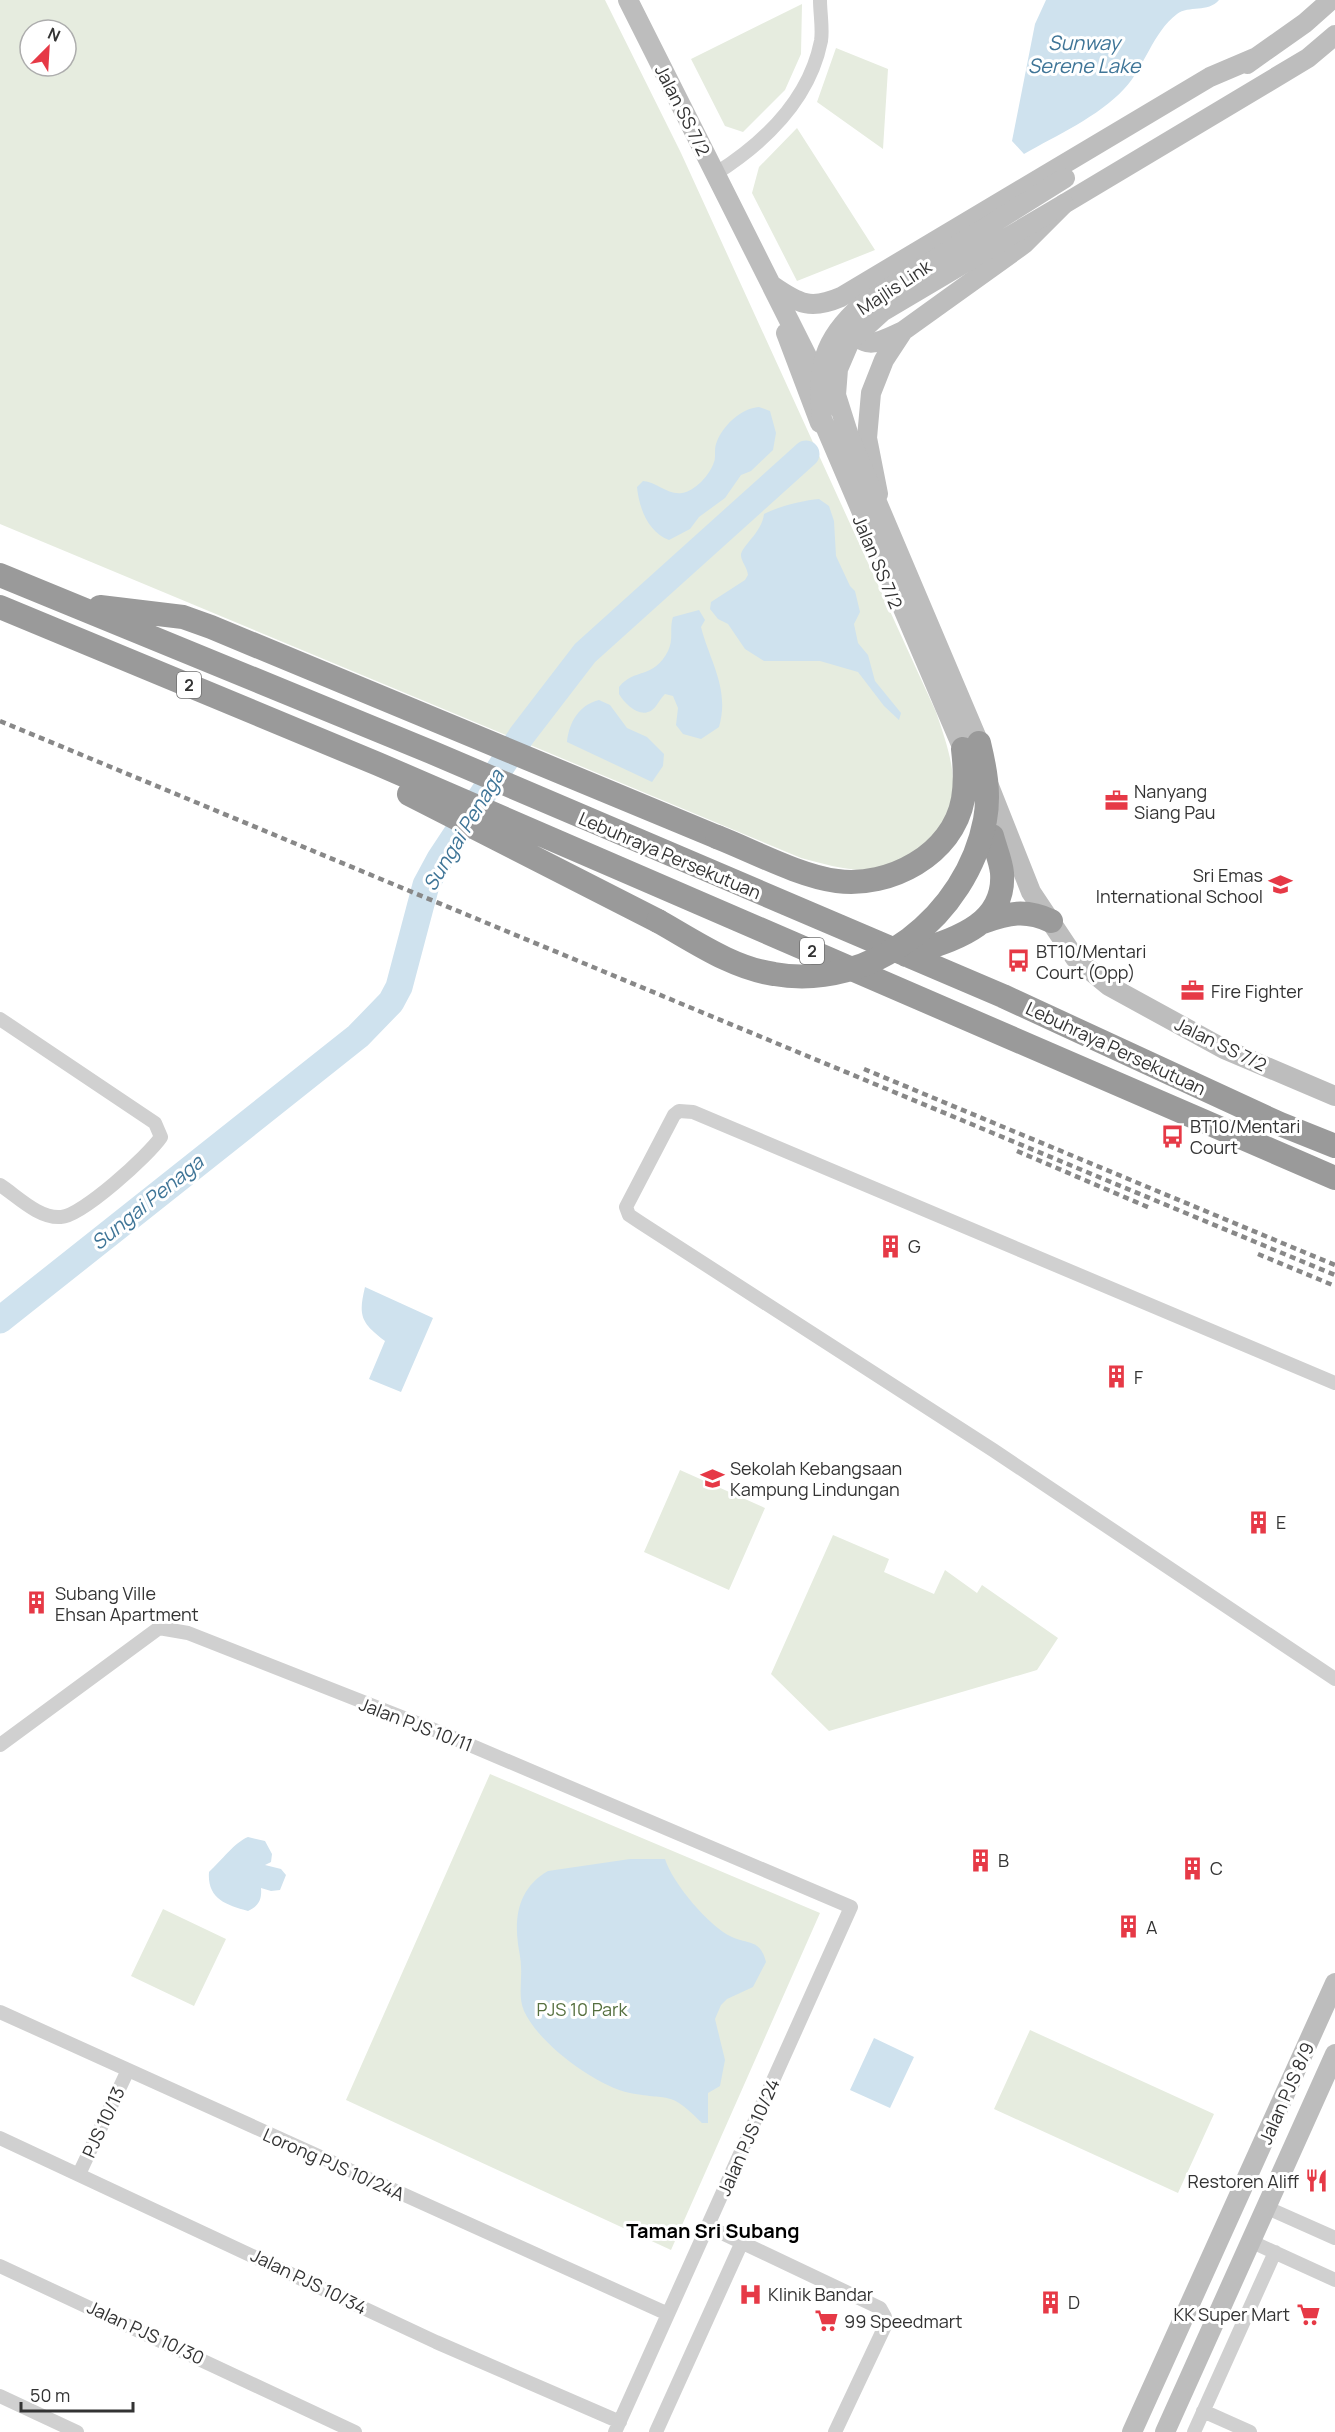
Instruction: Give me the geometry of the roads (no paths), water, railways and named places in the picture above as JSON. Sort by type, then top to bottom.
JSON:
[{"type":"highway","name":"Lebuhraya Persekutuan","points":[[0,575],[431,752],[1003,996],[1280,1124],[1335,1146]]},
{"type":"highway","points":[[68,603],[183,617],[796,869],[840,882],[868,881],[892,876],[922,860],[942,841],[953,824],[962,800],[965,767],[971,746]]},
{"type":"highway","name":"Lebuhraya Persekutuan","points":[[0,607],[507,819],[1335,1178]]},
{"type":"highway","points":[[378,764],[410,794],[631,906],[726,958],[774,975],[799,976],[848,970],[891,951],[932,921],[954,894],[966,875],[985,819],[987,785],[971,746]]},
{"type":"highway","points":[[983,922],[997,899],[1002,874],[992,836]]},
{"type":"highway","points":[[906,955],[961,936],[983,922],[1016,913],[1035,914],[1051,921]]},
{"type":"street","name":"Jalan SS 7/2","points":[[628,0],[812,362],[950,679],[991,794],[1031,892],[1075,958],[1109,986],[1224,1049],[1335,1096]]},
{"type":"street","points":[[715,174],[746,154],[788,114],[809,77],[821,40],[820,0]]},
{"type":"street","name":"Majlis Link","points":[[971,746],[822,419],[819,384],[827,351],[840,326],[862,305],[1257,57],[1333,0]]},
{"type":"street","name":"Majlis Link","points":[[971,746],[849,436],[836,395],[838,369],[850,341],[882,312],[1308,58],[1335,35]]},
{"type":"street","points":[[771,284],[794,301],[821,306],[889,270],[1210,77],[1257,57]]},
{"type":"street","points":[[889,270],[863,290],[845,322],[857,339],[867,343],[878,342],[903,331],[1024,243],[1064,204]]},
{"type":"street","name":"Jalan SS 7/2","points":[[771,284],[799,370],[992,836]]},
{"type":"street","points":[[886,531],[867,438],[871,393],[884,360],[903,331]]},
{"type":"street","points":[[0,1019],[154,1123],[161,1137],[133,1168],[76,1211],[62,1217],[45,1215],[0,1185]]},
{"type":"street","points":[[1335,1383],[693,1112],[679,1111],[674,1115],[628,1200],[629,1215],[639,1228],[993,1450],[1335,1679]]},
{"type":"street","name":"Jalan PJS 10/11","points":[[0,1745],[159,1628],[188,1633],[437,1731],[851,1907]]},
{"type":"street","name":"Jalan PJS 10/24","points":[[617,2427],[851,1907]]},
{"type":"street","name":"Jalan PJS 8/9","points":[[1132,2432],[1335,1983]]},
{"type":"street","name":"Lorong PJS 10/24A","points":[[0,2012],[668,2314]]},
{"type":"street","name":"Jalan PJS 8/9","points":[[1165,2432],[1335,2054]]},
{"type":"street","name":"PJS 10/13","points":[[79,2174],[128,2070]]},
{"type":"street","points":[[1291,2081],[1318,2093]]},
{"type":"street","name":"Jalan PJS 10/34","points":[[0,2138],[617,2427]]},
{"type":"street","points":[[1265,2207],[1335,2238]]},
{"type":"street","points":[[707,2226],[880,2308],[885,2317],[885,2326],[835,2432]]},
{"type":"street","points":[[1250,2241],[1335,2280]]},
{"type":"street","points":[[656,2432],[742,2242]]},
{"type":"street","points":[[1194,2432],[1275,2252]]},
{"type":"street","name":"Jalan PJS 10/30","points":[[0,2266],[355,2432]]},
{"type":"street","points":[[0,2396],[77,2432]]},
{"type":"street","points":[[1203,2411],[1250,2432]]},
{"type":"water","name":"Sunway Serene Lake","points":[[1046,0],[1219,0],[1204,8],[1182,11],[1177,14],[1161,31],[1138,71],[1114,99],[1077,125],[1024,154],[1012,141],[1035,24]]},
{"type":"water","points":[[759,407],[770,411],[776,433],[773,450],[751,471],[741,475],[725,498],[699,517],[690,529],[669,540],[655,531],[642,511],[637,487],[643,481],[677,493],[692,489],[701,482],[712,467],[716,444],[727,425],[739,414]]},
{"type":"water","points":[[819,499],[829,506],[834,521],[836,556],[850,586],[855,591],[860,612],[854,624],[858,643],[868,655],[875,681],[901,713],[899,720],[884,706],[858,672],[820,661],[764,661],[745,649],[728,624],[718,619],[710,609],[711,602],[745,580],[748,575],[741,556],[742,552],[756,533],[764,514],[791,504]]},
{"type":"water","points":[[699,610],[705,620],[701,627],[718,676],[722,700],[719,727],[701,739],[683,734],[676,725],[678,708],[673,696],[665,694],[651,711],[646,713],[631,707],[619,694],[619,687],[625,681],[650,670],[662,660],[670,647],[673,617]]},
{"type":"water","points":[[599,700],[610,705],[627,728],[647,737],[664,754],[663,766],[652,782],[567,742],[576,715],[592,702]]},
{"type":"water","points":[[365,1287],[433,1318],[401,1392],[369,1379],[385,1341],[366,1324],[363,1318],[362,1305]]},
{"type":"water","points":[[248,1837],[265,1841],[272,1854],[271,1862],[265,1865],[281,1869],[286,1875],[280,1890],[271,1891],[261,1888],[259,1902],[248,1911],[225,1903],[214,1894],[209,1881],[209,1872],[233,1847]]},
{"type":"water","points":[[630,1859],[665,1859],[683,1891],[713,1924],[732,1937],[754,1944],[764,1955],[766,1962],[753,1987],[727,1999],[721,2005],[715,2019],[725,2060],[720,2086],[708,2093],[708,2123],[702,2123],[676,2101],[616,2089],[585,2073],[542,2037],[531,2024],[522,2006],[517,1922],[525,1893],[539,1877],[548,1871]]},
{"type":"water","points":[[874,2038],[914,2057],[890,2108],[850,2090]]},
{"type":"waterway","name":"Sungai Penaga","points":[[0,1320],[358,1036],[391,1002],[399,987],[426,885],[440,859],[522,735],[585,653],[806,454]]},
{"type":"railway","points":[[0,721],[1335,1275]]},
{"type":"railway","points":[[864,1069],[1335,1265]]},
{"type":"railway","points":[[1017,1151],[1150,1208]]},
{"type":"railway","points":[[1258,1254],[1335,1286]]},
{"type":"place","name":"Nanyang Siang Pau","points":[[1116,801]]},
{"type":"place","name":"Sri Emas International School","points":[[1281,885]]},
{"type":"place","name":"BT10/Mentari Court (Opp)","points":[[1018,961]]},
{"type":"place","name":"Fire Fighter","points":[[1193,991]]},
{"type":"place","name":"BT10/Mentari Court","points":[[1172,1136]]},
{"type":"place","name":"G","points":[[890,1246]]},
{"type":"place","name":"F","points":[[1116,1377]]},
{"type":"place","name":"Sekolah Kebangsaan Kampung Lindungan","points":[[712,1478]]},
{"type":"place","name":"E","points":[[1258,1522]]},
{"type":"place","name":"Subang Ville Ehsan Apartment","points":[[37,1603]]},
{"type":"place","name":"B","points":[[980,1860]]},
{"type":"place","name":"C","points":[[1192,1868]]},
{"type":"place","name":"A","points":[[1128,1927]]},
{"type":"place","name":"Restoren Aliff","points":[[1317,2181]]},
{"type":"place","name":"Klinik Bandar","points":[[750,2294]]},
{"type":"place","name":"D","points":[[1050,2302]]},
{"type":"place","name":"KK Super Mart","points":[[1308,2314]]},
{"type":"place","name":"99 Speedmart","points":[[826,2321]]},
{"type":"district","name":"Taman Sri Subang","points":[[713,2230]]},
{"type":"park label","name":"PJS 10 Park","points":[[582,2009]]}]
